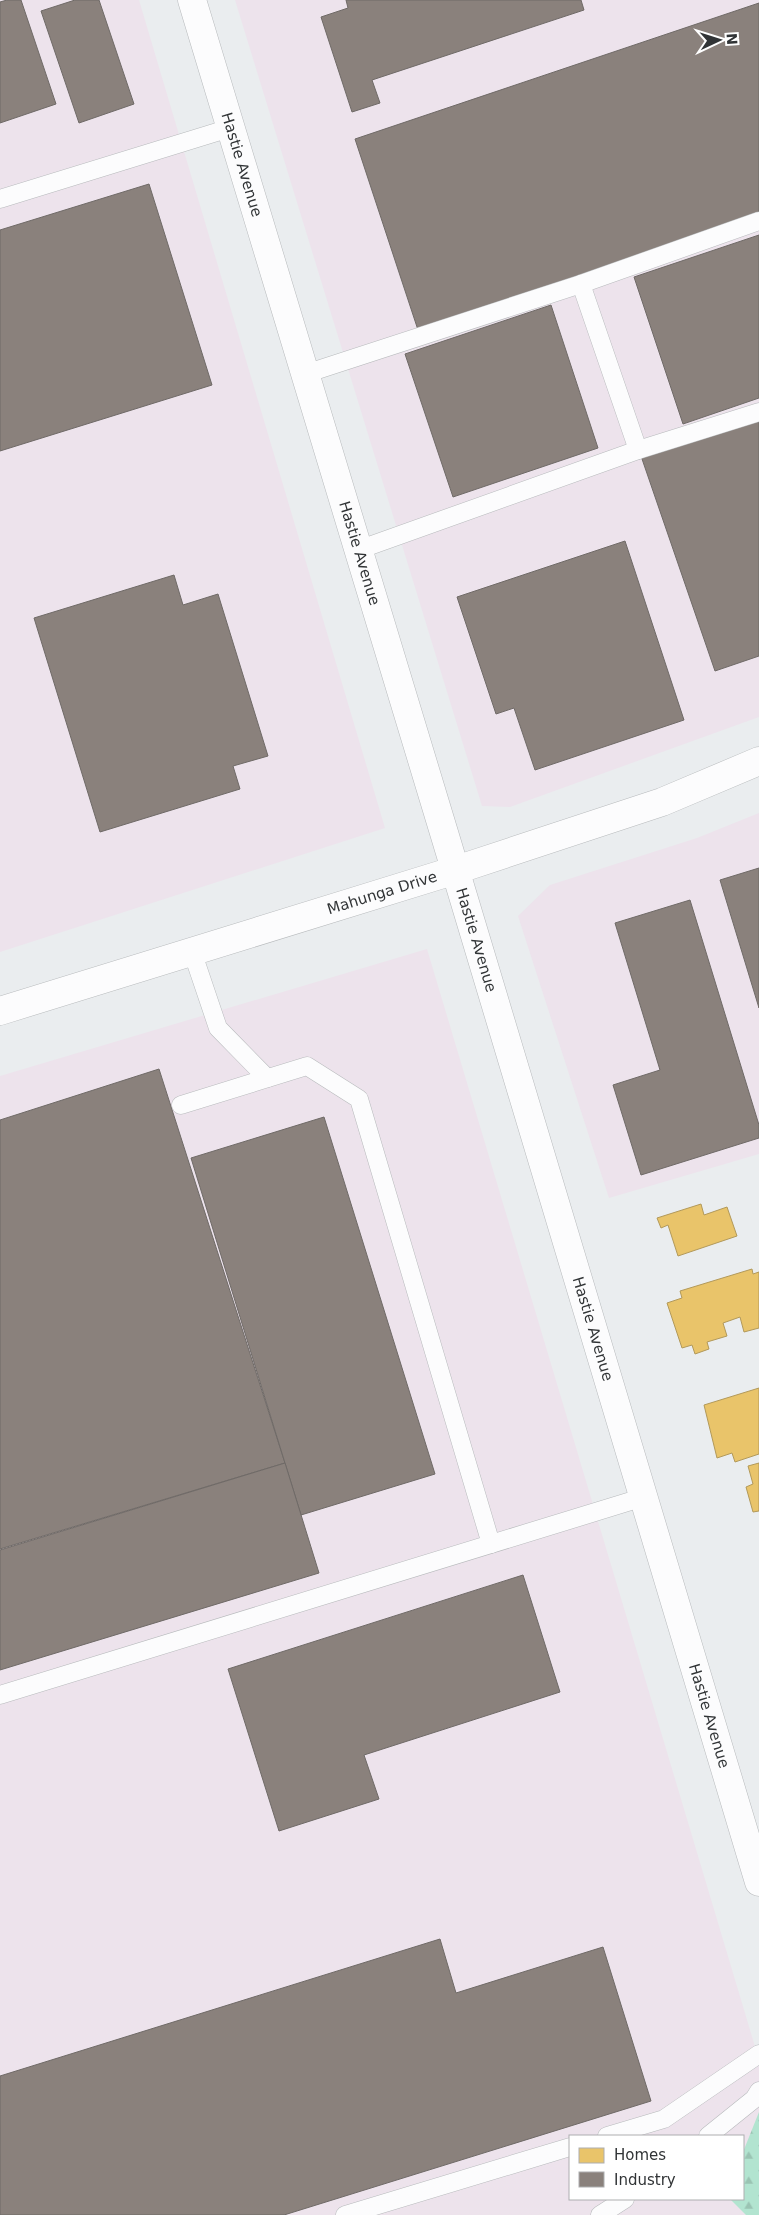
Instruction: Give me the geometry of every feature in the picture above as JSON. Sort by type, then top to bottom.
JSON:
[{"type":"street","name":"Hastie Avenue","points":[[192,0],[456,870],[759,1882]]},
{"type":"street","name":"Mahunga Drive","points":[[0,1011],[456,870],[662,802],[759,761]]},
{"type":"lane","points":[[0,199],[230,128]]},
{"type":"lane","points":[[305,374],[581,284],[759,221]]},
{"type":"lane","points":[[581,284],[638,450]]},
{"type":"lane","points":[[358,550],[638,450],[759,412]]},
{"type":"lane","points":[[192,951],[218,1028],[267,1078]]},
{"type":"lane","points":[[181,1105],[307,1066],[359,1099],[490,1544]]},
{"type":"lane","points":[[0,1695],[644,1497]]},
{"type":"lane","points":[[610,2135],[664,2119],[759,2054]]},
{"type":"lane","points":[[709,2135],[754,2099],[759,2091]]},
{"type":"lane","points":[[345,2215],[569,2147]]},
{"type":"lane","points":[[600,2215],[623,2200]]},
{"type":"shaded area","points":[[0,0],[139,0],[385,828],[0,952]]},
{"type":"shaded area","points":[[235,0],[759,0],[759,717],[510,807],[482,806]]},
{"type":"shaded area","points":[[759,813],[759,1154],[609,1198],[518,916],[550,885],[697,838]]},
{"type":"shaded area","points":[[427,949],[759,2060],[759,2215],[0,2215],[0,1076]]},
{"type":"green space","points":[[759,2112],[759,2215],[746,2215],[731,2200],[744,2200],[744,2150]]},
{"type":"building: Homes","points":[[701,1204],[704,1215],[727,1207],[737,1236],[678,1256],[668,1225],[661,1228],[657,1218]]},
{"type":"building: Homes","points":[[752,1269],[753,1274],[759,1272],[759,1328],[744,1332],[740,1317],[723,1323],[727,1336],[707,1342],[709,1349],[695,1354],[692,1345],[682,1348],[667,1303],[682,1298],[680,1291]]},
{"type":"building: Homes","points":[[759,1388],[759,1454],[735,1462],[732,1453],[717,1458],[704,1405]]},
{"type":"building: Homes","points":[[759,1463],[759,1511],[753,1512],[746,1487],[753,1484],[748,1466]]},
{"type":"building: Industry","points":[[21,0],[56,104],[0,123],[0,2]]},
{"type":"building: Industry","points":[[75,0],[99,0],[134,104],[79,123],[41,11]]},
{"type":"building: Industry","points":[[346,0],[581,0],[584,10],[372,80],[380,103],[352,112],[321,17],[348,8]]},
{"type":"building: Industry","points":[[759,3],[759,219],[419,333],[355,139]]},
{"type":"building: Industry","points":[[149,184],[212,385],[0,451],[0,230]]},
{"type":"building: Industry","points":[[759,235],[759,398],[683,424],[634,277]]},
{"type":"building: Industry","points":[[551,305],[598,448],[453,497],[405,354]]},
{"type":"building: Industry","points":[[759,415],[759,656],[715,671],[641,456]]},
{"type":"building: Industry","points":[[625,541],[684,720],[535,770],[514,708],[496,714],[457,597]]},
{"type":"building: Industry","points":[[174,575],[183,605],[218,594],[268,756],[233,766],[240,789],[100,832],[34,618]]},
{"type":"building: Industry","points":[[759,868],[759,1008],[720,880]]},
{"type":"building: Industry","points":[[690,900],[759,1125],[759,1138],[641,1175],[613,1085],[660,1070],[615,923]]},
{"type":"building: Industry","points":[[159,1069],[285,1463],[0,1549],[0,1120]]},
{"type":"building: Industry","points":[[324,1117],[435,1474],[301,1515],[191,1158]]},
{"type":"building: Industry","points":[[285,1463],[319,1573],[0,1670],[0,1550]]},
{"type":"building: Industry","points":[[523,1575],[560,1692],[364,1755],[379,1799],[279,1831],[228,1669]]},
{"type":"building: Industry","points":[[440,1939],[456,1993],[603,1947],[651,2101],[284,2215],[0,2215],[0,2076]]}]
